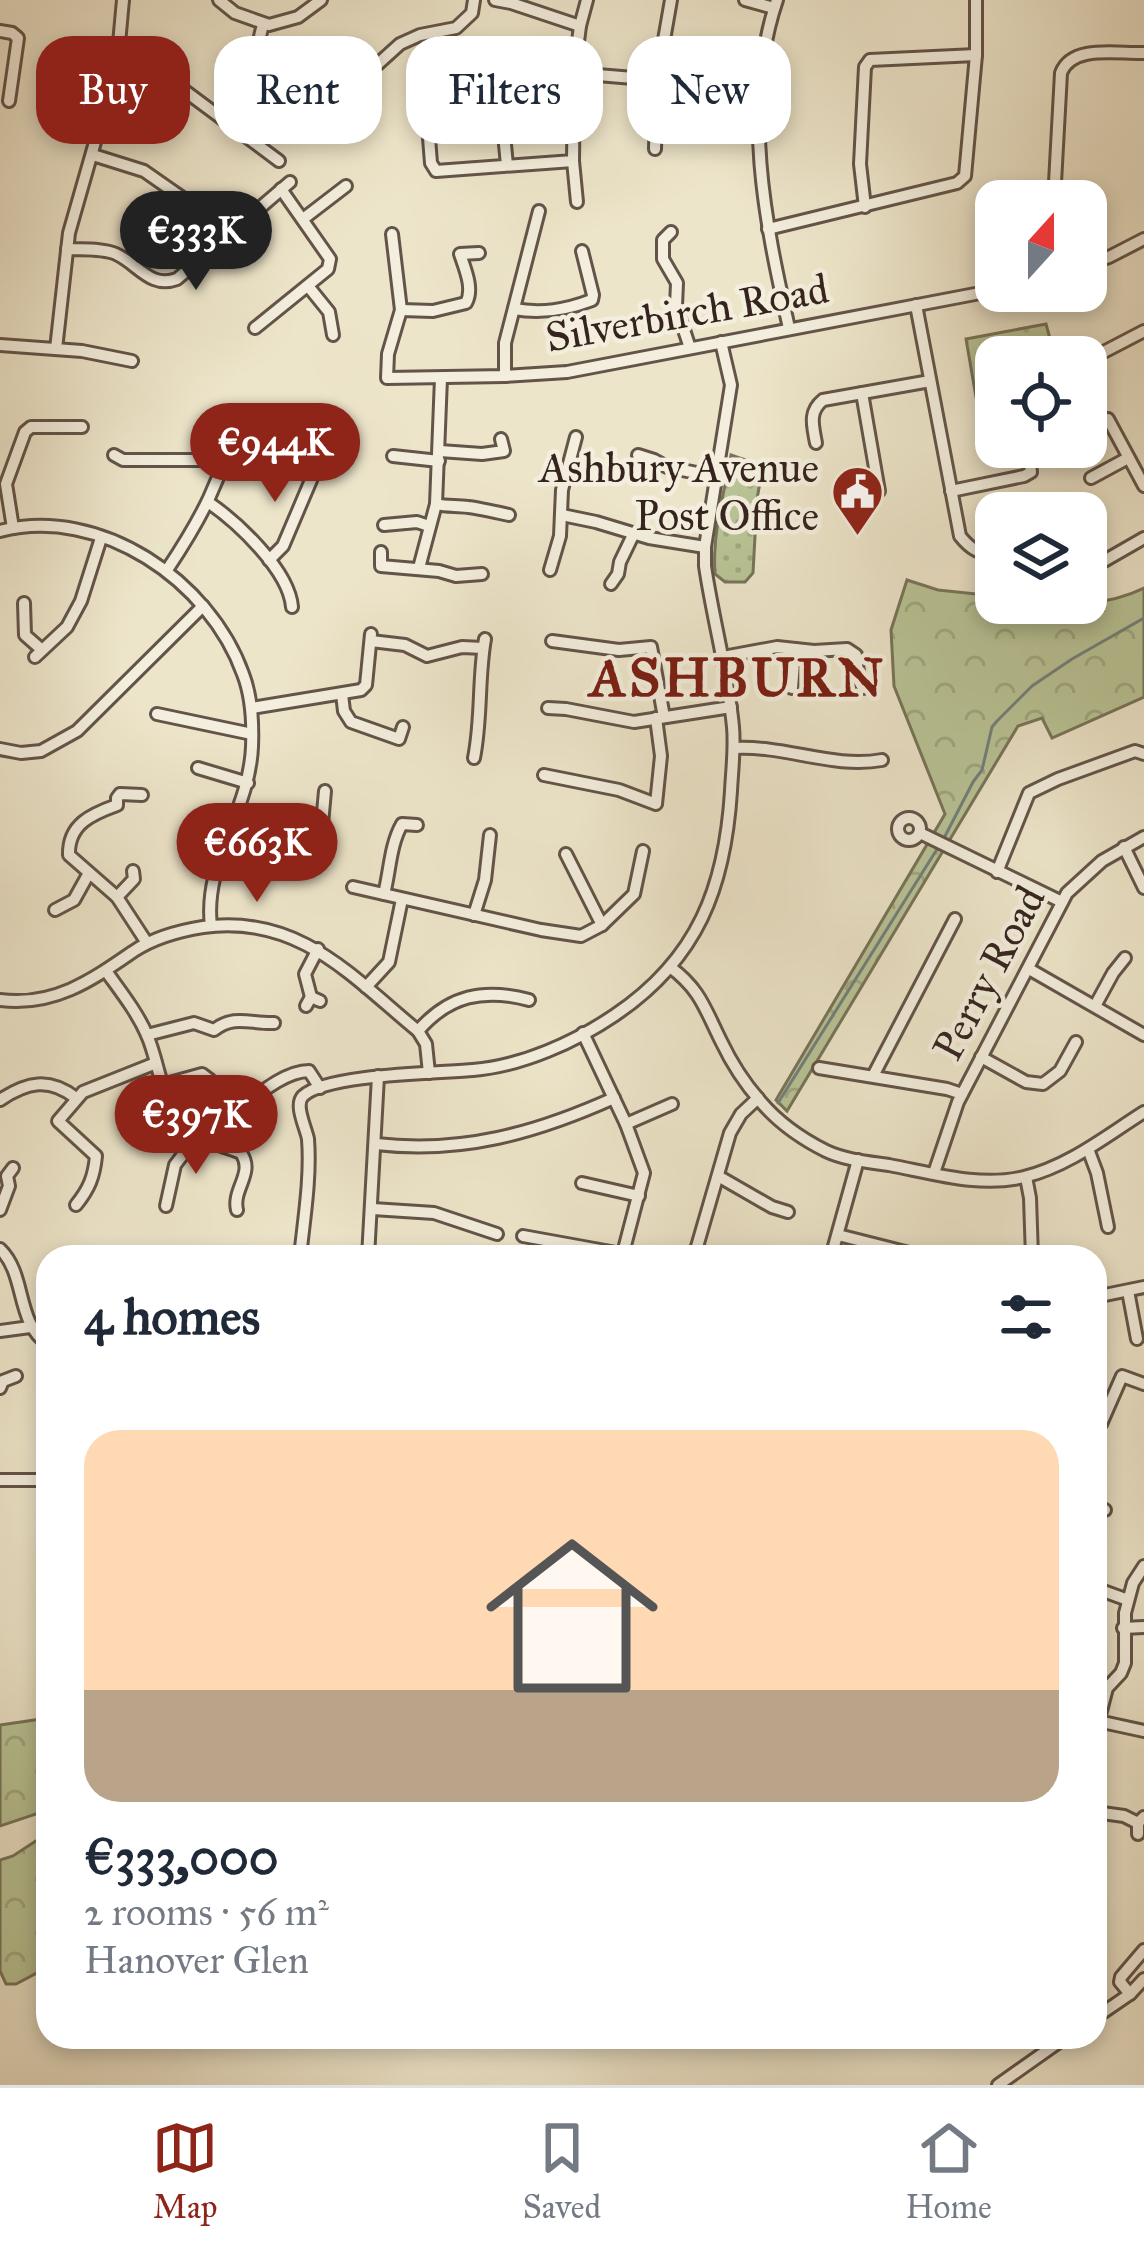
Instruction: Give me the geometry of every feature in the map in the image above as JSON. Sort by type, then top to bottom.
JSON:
[{"type":"street","points":[[120,36],[123,0]]},
{"type":"street","points":[[219,0],[263,25],[298,17],[321,0]]},
{"type":"street","points":[[382,60],[420,35],[456,28],[472,13],[474,0]]},
{"type":"street","points":[[495,0],[580,26]]},
{"type":"street","points":[[579,36],[587,0]]},
{"type":"street","points":[[664,36],[671,0]]},
{"type":"street","points":[[746,0],[775,4],[763,62],[758,122],[768,229],[789,328]]},
{"type":"street","points":[[768,229],[957,183],[965,176],[976,0]]},
{"type":"street","points":[[260,36],[263,25]]},
{"type":"street","points":[[0,31],[18,38],[9,101]]},
{"type":"street","points":[[1055,180],[1064,64],[1084,54],[1144,53]]},
{"type":"street","points":[[865,207],[860,164],[865,68],[870,60],[976,56]]},
{"type":"street","points":[[190,95],[279,161]]},
{"type":"street","points":[[56,350],[69,233],[96,144]]},
{"type":"street","points":[[429,144],[436,171],[573,161]]},
{"type":"street","points":[[505,144],[507,165]]},
{"type":"street","points":[[573,144],[577,202]]},
{"type":"street","points":[[655,144],[655,149]]},
{"type":"street","points":[[93,154],[144,170],[197,208]]},
{"type":"street","points":[[67,249],[112,252],[150,278],[168,282],[285,186],[331,259],[328,269],[258,325],[270,334]]},
{"type":"street","points":[[303,219],[346,186]]},
{"type":"street","points":[[506,376],[505,343],[539,211]]},
{"type":"street","points":[[671,232],[663,239],[664,259],[677,283],[676,306],[690,348]]},
{"type":"street","points":[[392,234],[401,310],[433,311],[466,303],[468,277],[460,254],[479,253]]},
{"type":"street","points":[[1107,258],[1144,239]]},
{"type":"street","points":[[514,309],[564,310],[592,300],[582,251]]},
{"type":"street","points":[[308,286],[325,304],[332,331],[317,328]]},
{"type":"street","name":"Silverbirch Road","points":[[401,310],[388,354],[387,378],[567,372],[975,294]]},
{"type":"street","points":[[916,305],[960,536],[975,551]]},
{"type":"street","points":[[1107,350],[1144,331]]},
{"type":"street","points":[[301,1245],[308,1139],[299,1103],[303,1096],[378,1076],[484,1069],[539,1054],[634,1002],[670,967],[707,913],[730,813],[734,748],[705,547],[731,385],[721,342]]},
{"type":"street","points":[[0,345],[132,361]]},
{"type":"street","points":[[418,568],[436,505],[441,378]]},
{"type":"street","points":[[816,443],[812,416],[823,400],[930,381]]},
{"type":"street","points":[[862,394],[879,491]]},
{"type":"street","points":[[167,570],[208,502],[234,419]]},
{"type":"street","points":[[1108,419],[1144,486]]},
{"type":"street","points":[[82,428],[31,427],[25,432],[6,484],[6,530],[74,530],[128,548],[167,570],[203,606],[234,652],[252,708],[252,734],[248,783],[213,878],[212,926]]},
{"type":"street","points":[[550,570],[576,436]]},
{"type":"street","points":[[393,456],[504,451],[501,439]]},
{"type":"street","points":[[114,454],[123,460],[211,460],[223,466]]},
{"type":"street","points":[[638,455],[667,467],[717,477]]},
{"type":"street","points":[[1091,478],[1128,458]]},
{"type":"street","points":[[951,490],[1024,476],[1031,468]]},
{"type":"street","points":[[269,560],[283,546],[314,473]]},
{"type":"street","points":[[208,502],[226,514],[269,560],[291,595],[292,607]]},
{"type":"street","points":[[436,505],[509,515]]},
{"type":"street","points":[[562,515],[705,547]]},
{"type":"street","points":[[382,525],[417,522],[429,526]]},
{"type":"street","points":[[611,584],[634,533]]},
{"type":"street","points":[[28,612],[26,635],[38,654],[67,627],[81,601],[101,538]]},
{"type":"street","points":[[1107,559],[1144,538]]},
{"type":"street","points":[[382,552],[381,566],[456,576],[482,574]]},
{"type":"street","points":[[0,749],[41,751],[77,731],[203,606]]},
{"type":"street","points":[[252,708],[361,690],[366,685],[371,638],[405,645],[427,656],[484,643],[474,758]]},
{"type":"street","points":[[544,775],[619,790],[656,804],[660,717],[651,647],[619,650],[552,641]]},
{"type":"street","points":[[723,657],[777,647],[852,652],[865,691]]},
{"type":"street","points":[[792,690],[795,649]]},
{"type":"street","points":[[342,694],[351,722],[399,739],[403,728]]},
{"type":"street","points":[[548,709],[634,722],[730,707]]},
{"type":"street","points":[[161,719],[252,734]]},
{"type":"street","points":[[734,748],[773,748],[848,763],[882,760]]},
{"type":"street","points":[[997,872],[1030,794],[1058,779],[1135,752],[1144,754]]},
{"type":"street","points":[[198,768],[248,783]]},
{"type":"street","points":[[232,831],[282,850],[316,844],[321,836],[325,790]]},
{"type":"street","points":[[142,795],[120,794],[117,805],[81,823],[72,834],[69,855],[117,897],[147,943]]},
{"type":"street","points":[[384,894],[398,830],[402,824],[417,825]]},
{"type":"street","points":[[920,832],[1061,902]]},
{"type":"street","points":[[474,915],[485,880],[490,835]]},
{"type":"street","name":"Perry Road","points":[[934,1173],[962,1094],[1061,902],[1086,873],[1144,837]]},
{"type":"street","points":[[1124,847],[1144,888]]},
{"type":"street","points":[[352,887],[580,936],[602,925],[634,894],[644,851]]},
{"type":"street","points":[[566,854],[602,925]]},
{"type":"street","points":[[117,897],[134,879],[133,871]]},
{"type":"street","points":[[55,910],[74,900],[89,873]]},
{"type":"street","points":[[366,987],[389,962],[403,899]]},
{"type":"street","points":[[873,1076],[949,923]]},
{"type":"street","points":[[0,1000],[46,1000],[72,991],[147,943],[170,934],[212,926],[272,931],[318,949],[418,1031],[426,1044],[429,1073]]},
{"type":"street","points":[[313,1001],[305,974],[318,949]]},
{"type":"street","points":[[1095,1006],[1125,958]]},
{"type":"street","points":[[670,967],[693,986],[735,1066],[758,1098],[773,1115],[830,1153],[996,1181],[1026,1177],[1088,1149],[1144,1112]]},
{"type":"street","points":[[1029,969],[1144,1035]]},
{"type":"street","points":[[106,971],[147,1035],[161,1085],[178,1120],[197,1136],[224,1138],[247,1162],[237,1210]]},
{"type":"street","points":[[418,1031],[438,1010],[476,994],[529,1000]]},
{"type":"street","points":[[147,1035],[194,1023],[214,1030],[225,1022],[250,1019],[274,1023]]},
{"type":"street","points":[[583,1033],[644,1173],[625,1245]]},
{"type":"street","points":[[981,1057],[1026,1082],[1043,1084],[1060,1071],[1076,1042]]},
{"type":"street","points":[[76,1205],[94,1176],[96,1156],[58,1121],[76,1097],[97,1084],[156,1064]]},
{"type":"street","points":[[819,1068],[962,1094]]},
{"type":"street","points":[[251,1104],[260,1090],[298,1072],[309,1071],[320,1088]]},
{"type":"street","points":[[161,1085],[202,1075],[211,1080]]},
{"type":"street","points":[[369,1245],[378,1076]]},
{"type":"street","points":[[0,1100],[24,1086],[45,1082],[76,1097]]},
{"type":"street","points":[[376,1144],[441,1147],[500,1138],[546,1126],[614,1098]]},
{"type":"street","points":[[697,1245],[730,1133],[758,1098]]},
{"type":"street","points":[[626,1124],[672,1104]]},
{"type":"street","points":[[166,1206],[175,1165],[197,1136]]},
{"type":"street","points":[[1088,1149],[1110,1220]]},
{"type":"street","points":[[835,1245],[858,1160]]},
{"type":"street","points":[[0,1210],[13,1168]]},
{"type":"street","points":[[718,1176],[788,1212]]},
{"type":"street","points":[[1026,1177],[1032,1245]]},
{"type":"street","points":[[582,1183],[639,1196]]},
{"type":"street","points":[[373,1209],[434,1214],[496,1234]]},
{"type":"street","points":[[838,1235],[887,1245]]},
{"type":"street","points":[[523,1236],[568,1245]]},
{"type":"street","points":[[0,1249],[14,1268],[30,1327],[36,1333]]},
{"type":"street","points":[[1107,1295],[1144,1287]]},
{"type":"street","points":[[1128,1291],[1131,1333]]},
{"type":"street","points":[[0,1331],[30,1327]]},
{"type":"street","points":[[1107,1405],[1122,1376],[1144,1384]]},
{"type":"street","points":[[0,1491],[1,1480],[36,1480]]},
{"type":"street","points":[[1107,1688],[1125,1663],[1123,1628],[1128,1600],[1144,1566]]},
{"type":"street","points":[[1107,1592],[1128,1600]]},
{"type":"street","points":[[1123,1628],[1144,1627]]},
{"type":"street","points":[[1107,1729],[1144,1731]]},
{"type":"street","points":[[1107,1814],[1140,1825]]},
{"type":"street","points":[[1130,1994],[1121,1977],[1144,1950]]},
{"type":"street","points":[[1107,2010],[1144,1979]]},
{"type":"street","points":[[998,2085],[1049,2049]]},
{"type":"green space","points":[[1046,324],[1049,336],[982,336]]},
{"type":"green space","points":[[975,337],[975,391],[966,339]]},
{"type":"green space","points":[[731,455],[763,466],[753,573],[745,582],[725,582],[715,574],[717,529]]},
{"type":"green space","points":[[907,580],[938,590],[975,594],[975,624],[1107,624],[1107,600],[1144,588],[1144,697],[1052,738],[1042,718],[1018,726],[787,1111],[776,1100],[945,814],[894,686],[891,630]]},
{"type":"green space","points":[[36,1720],[36,1814],[0,1826],[0,1725]]},
{"type":"green space","points":[[36,1841],[36,1973],[6,1984],[0,1971],[0,1860]]},
{"type":"waterway","points":[[943,840],[982,770],[997,721],[1032,686],[1144,618]]},
{"type":"waterway","points":[[778,1103],[939,846]]},
{"type":"place","name":"Ashbury Avenue Post Office","points":[[858,538]]},
{"type":"district","name":"ASHBURN","points":[[738,678]]}]
